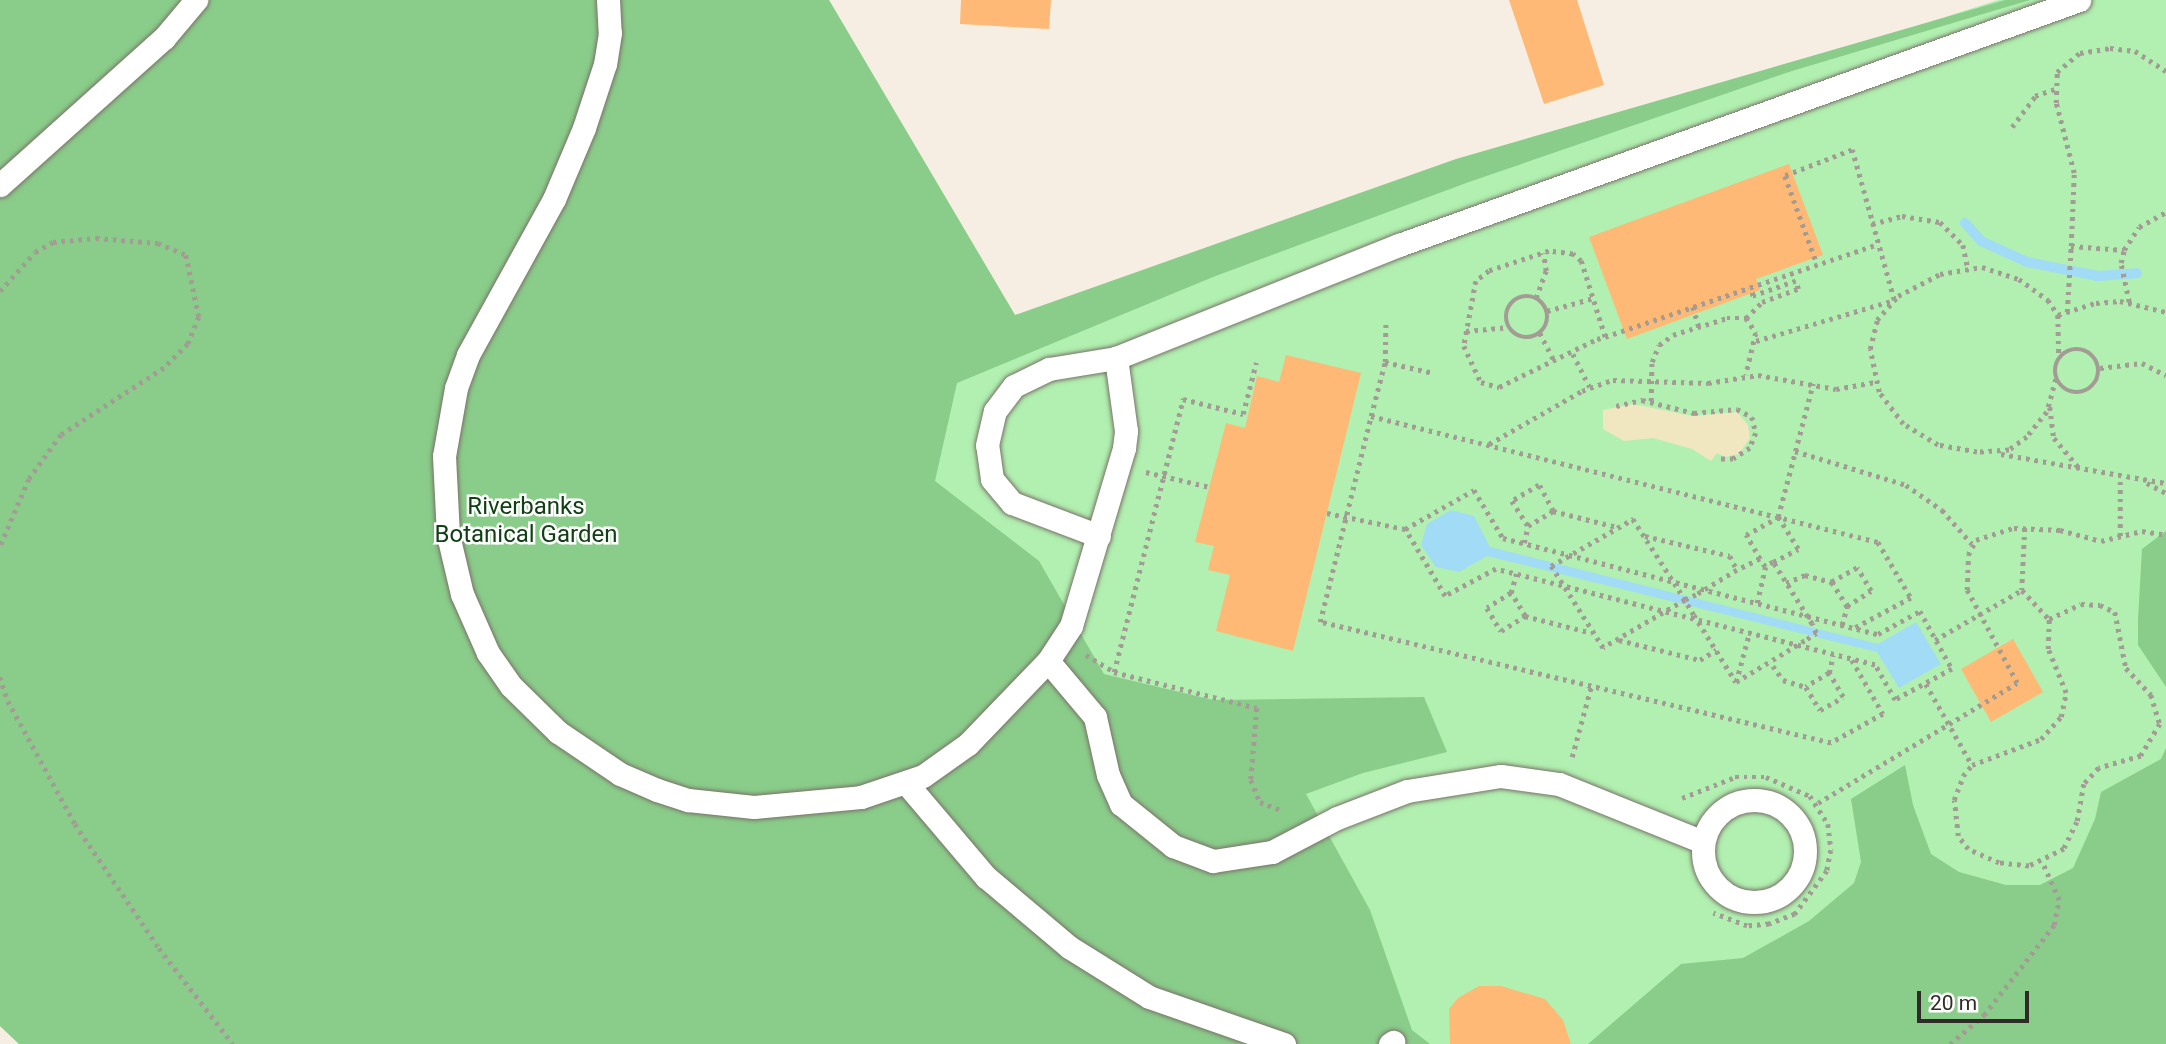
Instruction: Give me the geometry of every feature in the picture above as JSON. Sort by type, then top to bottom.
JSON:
[{"type":"lane","points":[[0,185],[164,38],[196,0]]},
{"type":"lane","points":[[608,0],[610,33],[605,64],[584,128],[554,199],[468,355],[456,388],[444,456],[443,495],[452,560],[466,604],[488,653],[532,710],[586,754],[657,790],[688,800],[754,807],[826,804],[907,784],[968,744],[1048,661],[1072,626],[1119,465],[1126,431],[1116,358]]},
{"type":"lane","points":[[1099,536],[1012,503],[992,479],[987,445],[995,411],[1014,386],[1049,369],[1116,358],[1399,245],[2079,0]]},
{"type":"lane","points":[[1048,661],[1095,717],[1108,775],[1121,804],[1173,846],[1213,862],[1253,859],[1379,801],[1474,777],[1559,784],[1703,842]]},
{"type":"lane","points":[[907,784],[976,867],[1069,947],[1149,997],[1284,1044]]},
{"type":"lane","points":[[1749,800],[1766,801],[1794,819],[1805,849],[1803,866],[1783,892],[1768,900],[1742,900],[1720,889],[1709,876],[1703,842],[1709,827],[1726,809],[1749,800]]},
{"type":"path","points":[[2067,312],[2074,173],[2055,89],[2062,65],[2095,49],[2135,51],[2166,71]]},
{"type":"path","points":[[2012,127],[2035,96],[2055,89]]},
{"type":"path","points":[[1817,264],[1785,176],[1852,150],[1894,300]]},
{"type":"path","points":[[2129,302],[2121,263],[2124,250],[2139,227],[2166,212]]},
{"type":"path","points":[[1872,224],[1902,216],[1940,222],[1963,245],[1968,268]]},
{"type":"path","points":[[0,291],[35,252],[53,242],[96,238],[158,243],[186,256],[199,317],[188,344],[164,368],[61,435],[29,479],[0,547]]},
{"type":"path","points":[[1605,337],[1585,270],[1573,254],[1543,253],[1489,271],[1476,281],[1466,331],[1467,358],[1488,387],[1499,387],[1553,359],[1573,354],[1605,337],[1878,244]]},
{"type":"path","points":[[2071,246],[2124,250]]},
{"type":"path","points":[[1536,298],[1546,271],[1543,253]]},
{"type":"path","points":[[1756,341],[1894,300],[1927,279],[1968,268],[1995,270],[2019,278],[2048,300],[2058,316],[2059,358],[2050,403],[2027,438],[1997,453]]},
{"type":"path","points":[[1651,401],[1651,378],[1659,345],[1727,318],[1746,318],[1762,302],[1798,289],[1796,281],[1753,296],[1750,287]]},
{"type":"path","points":[[1541,333],[1523,337],[1510,327],[1507,317],[1511,303],[1523,296],[1536,298],[1547,311]]},
{"type":"path","points":[[1547,311],[1594,298]]},
{"type":"path","points":[[1894,300],[1872,332],[1870,361],[1875,382],[1889,408],[1913,432],[1938,445],[1997,453],[2146,483],[2166,483]]},
{"type":"path","points":[[2058,316],[2096,303],[2129,302],[2166,312]]},
{"type":"path","points":[[1693,307],[1699,327]]},
{"type":"path","points":[[1547,311],[1541,333],[1553,359]]},
{"type":"path","points":[[1746,318],[1756,341],[1746,375]]},
{"type":"path","points":[[1386,323],[1385,362],[1320,622],[1831,743],[1883,714],[1852,660]]},
{"type":"path","points":[[1466,331],[1510,327]]},
{"type":"path","points":[[2056,379],[2071,394],[2085,392],[2098,382],[2100,368],[2086,351],[2071,350],[2059,358]]},
{"type":"path","points":[[1573,354],[1590,387]]},
{"type":"path","points":[[1385,362],[1434,373]]},
{"type":"path","points":[[1256,363],[1243,414],[1183,399],[1114,672],[1257,708],[1250,765],[1255,795],[1271,809],[1294,811]]},
{"type":"path","points":[[2100,368],[2142,363],[2166,375]]},
{"type":"path","points":[[1488,445],[1590,387],[1613,380],[1651,378],[1708,383],[1746,375],[1836,389],[1875,382]]},
{"type":"path","points":[[1765,567],[1746,535],[1778,517],[1813,384]]},
{"type":"path","points":[[1616,406],[1651,401],[1694,413],[1737,409],[1752,417],[1756,433],[1749,449],[1733,459],[1719,459]]},
{"type":"path","points":[[2050,403],[2054,438],[2081,470]]},
{"type":"path","points":[[1371,415],[1878,542],[1911,598],[1856,628]]},
{"type":"path","points":[[1795,451],[1906,485],[1942,510],[1972,544],[1967,590],[2017,683],[1818,803]]},
{"type":"path","points":[[1119,465],[1210,487]]},
{"type":"path","points":[[2120,478],[2120,536]]},
{"type":"path","points":[[2146,483],[2166,494]]},
{"type":"path","points":[[1528,526],[1512,501],[1539,485],[1553,511]]},
{"type":"path","points":[[1327,513],[1405,529],[1474,490],[1503,538],[1878,634],[1920,611],[1952,669],[1895,700],[1875,665],[1496,569],[1445,596],[1405,529]]},
{"type":"path","points":[[1524,543],[1528,526],[1553,511],[1618,528]]},
{"type":"path","points":[[1756,603],[1765,567],[1798,549],[1778,517]]},
{"type":"path","points":[[1736,682],[1693,615],[1685,600],[1679,590],[1633,519],[1551,566],[1603,648],[1685,600],[1696,595],[1737,570],[1760,559]]},
{"type":"path","points":[[1972,544],[1990,533],[2025,528],[2060,530],[2093,540],[2142,531],[2166,535]]},
{"type":"path","points":[[2025,528],[2022,590],[2049,619],[2048,649],[2066,693],[2061,718],[2041,740],[1972,765],[1963,776],[1954,800],[1958,836],[1986,860],[2029,866],[2064,849],[2071,837],[2080,793],[2091,775],[2099,768],[2141,756],[2160,724],[2151,695],[2126,668],[2115,612],[2100,605],[2081,604],[2049,619]]},
{"type":"path","points":[[1644,536],[1730,556],[1737,570]]},
{"type":"path","points":[[1736,682],[1816,633],[1773,562]]},
{"type":"path","points":[[1832,582],[1857,568],[1871,592],[1847,606],[1842,625]]},
{"type":"path","points":[[1516,574],[1511,593],[1487,608],[1501,631],[1525,616]]},
{"type":"path","points":[[1786,583],[1805,575],[1832,582],[1847,606]]},
{"type":"path","points":[[1935,640],[2022,590]]},
{"type":"path","points":[[1511,593],[1525,616],[1593,633]]},
{"type":"path","points":[[1736,682],[1749,634]]},
{"type":"path","points":[[1618,639],[1700,660],[1716,650]]},
{"type":"path","points":[[1773,666],[1783,680],[1806,687],[1820,710],[1843,697],[1829,673],[1833,655]]},
{"type":"path","points":[[1806,687],[1829,673]]},
{"type":"path","points":[[0,677],[8,701],[75,824],[159,948],[233,1044]]},
{"type":"path","points":[[1926,684],[1972,765]]},
{"type":"path","points":[[1569,768],[1591,687]]},
{"type":"path","points":[[1670,799],[1694,797],[1728,779],[1753,776],[1792,785],[1818,803],[1828,824],[1831,850],[1822,880],[1810,899],[1795,914],[1769,924],[1738,924],[1713,913]]},
{"type":"path","points":[[1950,1044],[1984,1015],[2054,925],[2059,900],[2042,862]]},
{"type":"green space","points":[[0,0],[829,0],[1015,315],[1456,159],[2005,0],[2030,0],[1792,71],[1469,182],[1213,277],[957,383],[935,481],[1039,561],[1104,674],[1213,700],[1424,697],[1447,752],[1363,773],[1306,794],[1370,910],[1412,1030],[1430,1044],[19,1044],[0,1026]]},
{"type":"green space","name":"Riverbanks Botanical Garden","points":[[829,0],[1015,315],[1998,0],[2166,0],[2166,1044],[19,1044],[0,1026],[0,64]]},
{"type":"green space","points":[[2166,531],[2166,687],[2138,645],[2138,620],[2142,549]]},
{"type":"green space","points":[[2166,748],[2166,1044],[1588,1044],[1681,964],[1743,958],[1809,921],[1854,883],[1861,862],[1851,799],[1905,765],[1913,805],[1931,854],[1959,872],[2006,885],[2040,885],[2073,868],[2095,819],[2101,792],[2161,759]]},
{"type":"sand","points":[[1633,404],[1692,416],[1737,412],[1748,425],[1750,438],[1739,454],[1725,457],[1717,453],[1711,461],[1692,449],[1653,438],[1624,441],[1603,429],[1603,410]]},
{"type":"water","points":[[1451,510],[1474,516],[1490,547],[1878,644],[1916,622],[1941,664],[1899,688],[1877,652],[1487,556],[1459,572],[1436,567],[1421,545],[1427,524]]},
{"type":"building","points":[[961,0],[1051,0],[1049,29],[960,24]]},
{"type":"building","points":[[1509,0],[1577,0],[1604,85],[1544,104]]},
{"type":"building","points":[[1789,164],[1823,255],[1756,279],[1760,290],[1627,339],[1589,237]]},
{"type":"building","points":[[1286,355],[1361,373],[1293,651],[1216,631],[1230,575],[1208,570],[1214,546],[1195,542],[1226,423],[1245,428],[1257,376],[1279,382]]},
{"type":"building","points":[[2013,639],[2043,692],[1991,722],[1961,669]]},
{"type":"building","points":[[1479,986],[1501,986],[1545,999],[1563,1020],[1571,1044],[1450,1044],[1449,1009],[1458,998]]},
{"type":"waterway","points":[[1965,223],[1981,241],[2027,262],[2098,276],[2137,273]]}]
